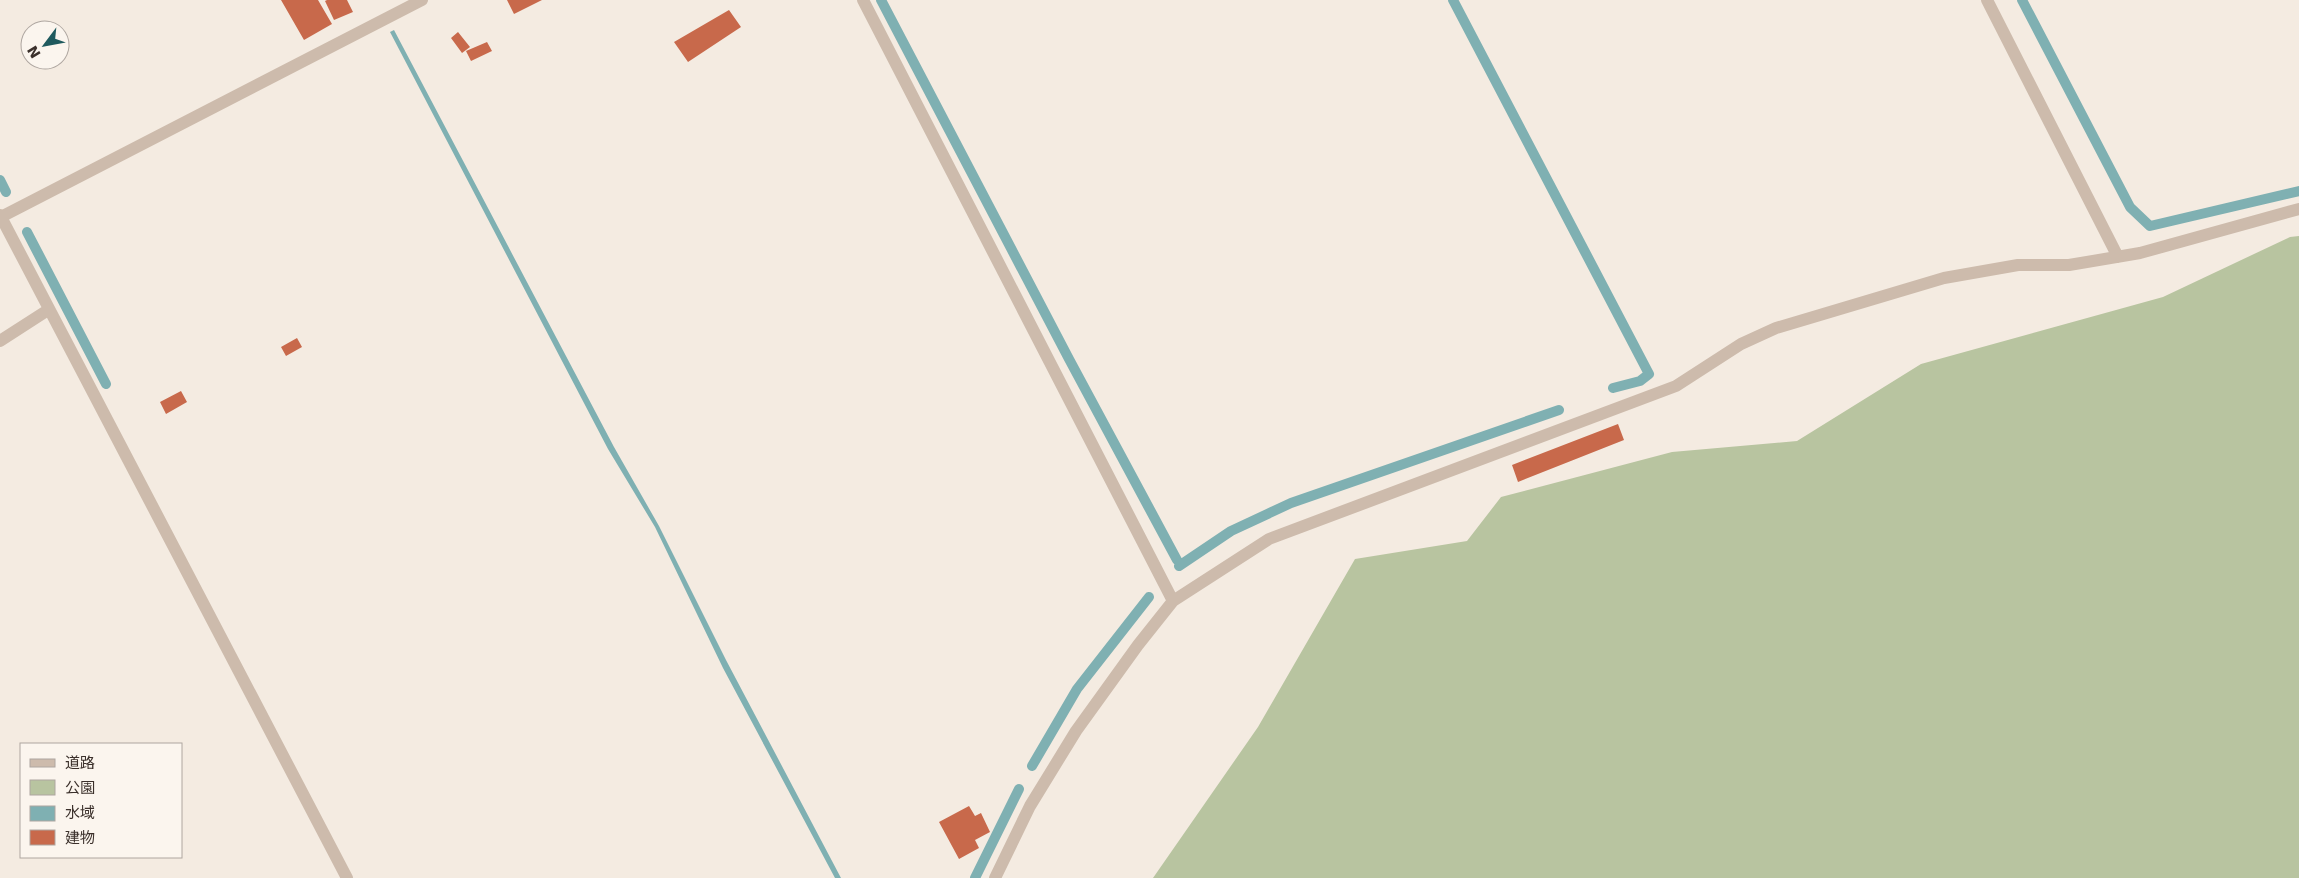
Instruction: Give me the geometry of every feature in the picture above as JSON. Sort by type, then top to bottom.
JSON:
[{"type":"street","points":[[347,878],[0,216],[422,0]]},
{"type":"street","points":[[863,0],[1173,601]]},
{"type":"street","points":[[1987,0],[2118,257]]},
{"type":"street","points":[[995,878],[1030,806],[1076,730],[1138,644],[1173,601],[1269,539],[1676,386],[1741,344],[1776,328],[1944,278],[2018,265],[2068,265],[2140,253],[2299,209]]},
{"type":"street","points":[[0,341],[48,310]]},
{"type":"green space","points":[[2299,236],[2299,878],[1153,878],[1258,727],[1355,559],[1467,541],[1501,497],[1672,452],[1797,441],[1921,364],[2163,297],[2290,237]]},
{"type":"water","points":[[394,30],[614,447],[659,526],[726,660],[841,878],[835,878],[723,668],[655,527],[608,449],[390,32]]},
{"type":"building","points":[[281,0],[318,0],[332,24],[304,40]]},
{"type":"building","points":[[347,0],[353,12],[334,20],[325,1]]},
{"type":"building","points":[[507,0],[542,0],[514,14]]},
{"type":"building","points":[[729,10],[741,27],[688,62],[674,42]]},
{"type":"building","points":[[458,32],[470,47],[462,53],[451,38]]},
{"type":"building","points":[[487,42],[492,51],[471,61],[466,51]]},
{"type":"building","points":[[297,338],[302,347],[286,356],[281,347]]},
{"type":"building","points":[[181,391],[187,402],[166,414],[160,402]]},
{"type":"building","points":[[1618,424],[1624,440],[1518,482],[1512,465]]},
{"type":"building","points":[[969,806],[975,816],[981,813],[990,832],[975,840],[979,848],[959,859],[939,822]]},
{"type":"waterway","points":[[881,0],[1069,359],[1177,560]]},
{"type":"waterway","points":[[1453,0],[1649,374],[1640,381],[1613,388]]},
{"type":"waterway","points":[[2022,0],[2130,207],[2150,226],[2299,191]]},
{"type":"waterway","points":[[0,180],[6,192]]},
{"type":"waterway","points":[[27,232],[106,384]]},
{"type":"waterway","points":[[1179,566],[1231,531],[1291,503],[1559,410]]},
{"type":"waterway","points":[[1032,766],[1077,689],[1149,597]]},
{"type":"waterway","points":[[975,878],[1019,789]]}]
